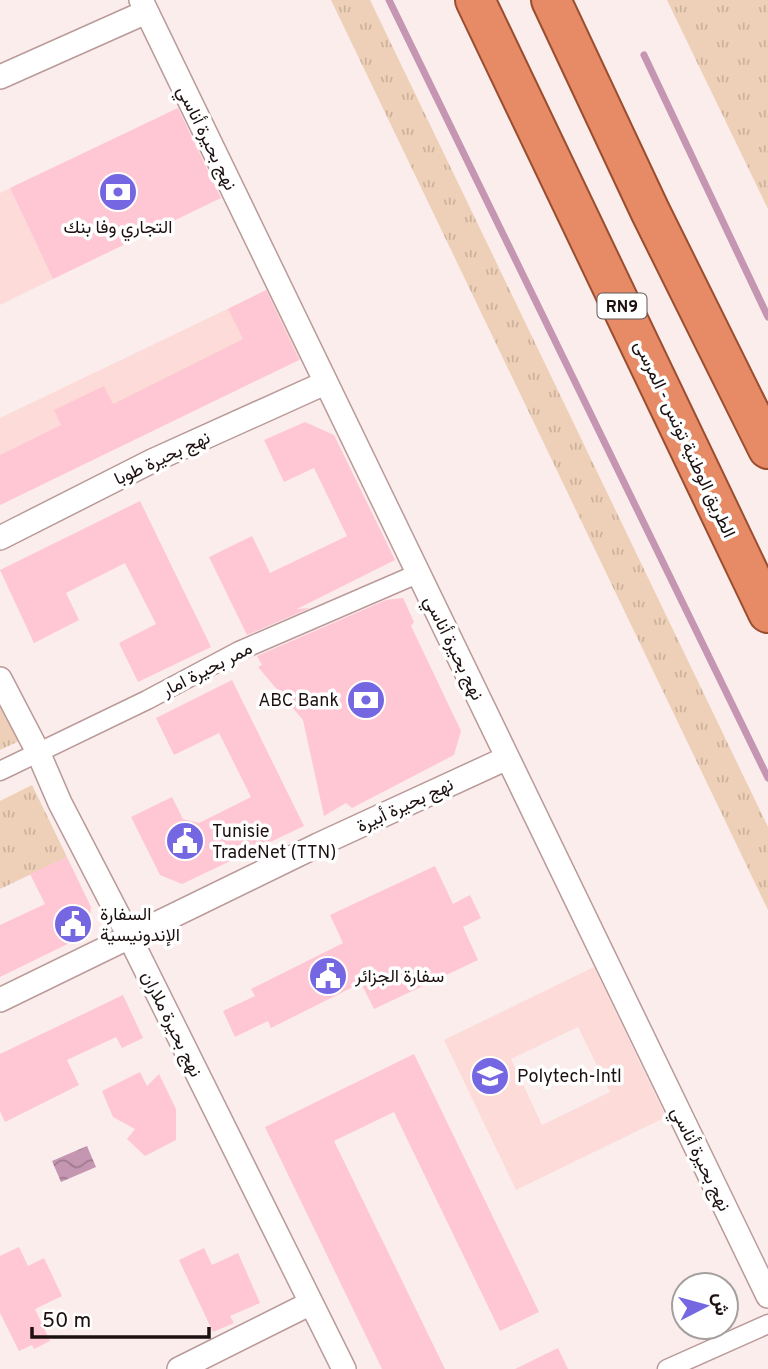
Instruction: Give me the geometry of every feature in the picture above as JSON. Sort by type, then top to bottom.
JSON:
[{"type":"highway","name":"الطريق الوطنية تونس - المرسى","points":[[475,0],[768,613]]},
{"type":"highway","points":[[551,0],[650,211],[768,449]]},
{"type":"street","points":[[0,77],[143,6]]},
{"type":"street","name":"نهج بحيرة أناسي","points":[[143,6],[768,1296]]},
{"type":"street","name":"نهج بحيرة طوبا","points":[[0,538],[152,461],[325,383]]},
{"type":"street","name":"ممر بحيرة امار","points":[[0,771],[239,651],[417,574]]},
{"type":"street","name":"نهج بحيرة ملاران","points":[[0,679],[344,1369]]},
{"type":"street","name":"نهج بحيرة أبيرة","points":[[0,1000],[318,845],[508,758]]},
{"type":"street","points":[[179,1369],[311,1303]]},
{"type":"street","points":[[667,1369],[768,1324]]},
{"type":"shaded area","points":[[10,188],[53,279],[0,305],[0,193]]},
{"type":"shaded area","points":[[269,289],[303,358],[0,505],[0,418]]},
{"type":"shaded area","name":"Polytech-Intl","points":[[594,967],[666,1117],[516,1190],[444,1040]],"holes":[[[578,1027],[610,1092],[542,1125],[511,1059]]]},
{"type":"green space","points":[[331,0],[370,0],[768,827],[768,910]]},
{"type":"green space","points":[[667,0],[768,0],[768,209]]},
{"type":"green space","points":[[0,702],[19,741],[0,750]]},
{"type":"green space","points":[[32,785],[67,857],[0,889],[0,801]]},
{"type":"water","points":[[87,1146],[96,1167],[61,1182],[52,1161]]},
{"type":"building","name":"التجاري وفا بنك","points":[[178,108],[221,198],[53,279],[10,188]]},
{"type":"building","points":[[266,290],[299,360],[0,505],[0,455],[61,425],[54,410],[104,386],[113,404],[243,339],[228,309]]},
{"type":"building","points":[[305,422],[334,435],[395,560],[297,609],[310,608],[247,635],[209,557],[252,536],[270,573],[347,536],[314,468],[284,482],[264,440]]},
{"type":"building","points":[[140,501],[211,647],[138,682],[119,643],[156,624],[125,563],[66,593],[79,620],[34,643],[0,570]]},
{"type":"building","name":"ABC Bank","points":[[403,598],[414,622],[411,626],[461,731],[454,755],[352,808],[346,803],[324,816],[303,720],[258,667],[262,665],[257,656],[386,600]]},
{"type":"building","points":[[232,680],[304,826],[182,884],[160,875],[131,817],[172,797],[183,819],[199,823],[251,797],[219,733],[174,755],[156,718]]},
{"type":"building","points":[[67,857],[91,907],[88,934],[0,977],[0,925],[45,904],[30,874]]},
{"type":"building","points":[[435,866],[453,904],[470,895],[481,918],[463,927],[478,960],[374,1009],[361,983],[271,1028],[268,1021],[235,1037],[223,1011],[255,996],[251,989],[343,943],[330,915]]},
{"type":"building","points":[[123,995],[143,1038],[122,1048],[116,1037],[67,1060],[79,1085],[5,1122],[0,1111],[0,1054]]},
{"type":"building","points":[[414,1054],[539,1312],[500,1331],[394,1112],[334,1141],[445,1369],[382,1369],[265,1127]]},
{"type":"building","points":[[140,1072],[147,1086],[159,1074],[176,1109],[176,1140],[145,1156],[127,1139],[135,1129],[113,1117],[102,1091]]},
{"type":"building","points":[[19,1247],[28,1266],[44,1258],[62,1296],[35,1309],[50,1341],[34,1349],[32,1345],[19,1351],[0,1313],[0,1256]]},
{"type":"building","points":[[204,1248],[212,1265],[238,1253],[260,1303],[230,1316],[234,1323],[213,1332],[179,1260]]},
{"type":"building","points":[[558,1348],[568,1369],[515,1369]]},
{"type":"waterway","points":[[389,0],[768,778]]},
{"type":"waterway","points":[[644,55],[768,317]]},
{"type":"place","name":"التجاري وفا بنك","points":[[118,192]]},
{"type":"place","name":"ABC Bank","points":[[366,700]]},
{"type":"place","name":"Tunisie TradeNet (TTN)","points":[[185,841]]},
{"type":"place","name":"السفارة الإندونيسية","points":[[73,924]]},
{"type":"place","name":"سفارة الجزائر","points":[[328,976]]},
{"type":"place","name":"Polytech-Intl","points":[[490,1076]]}]
